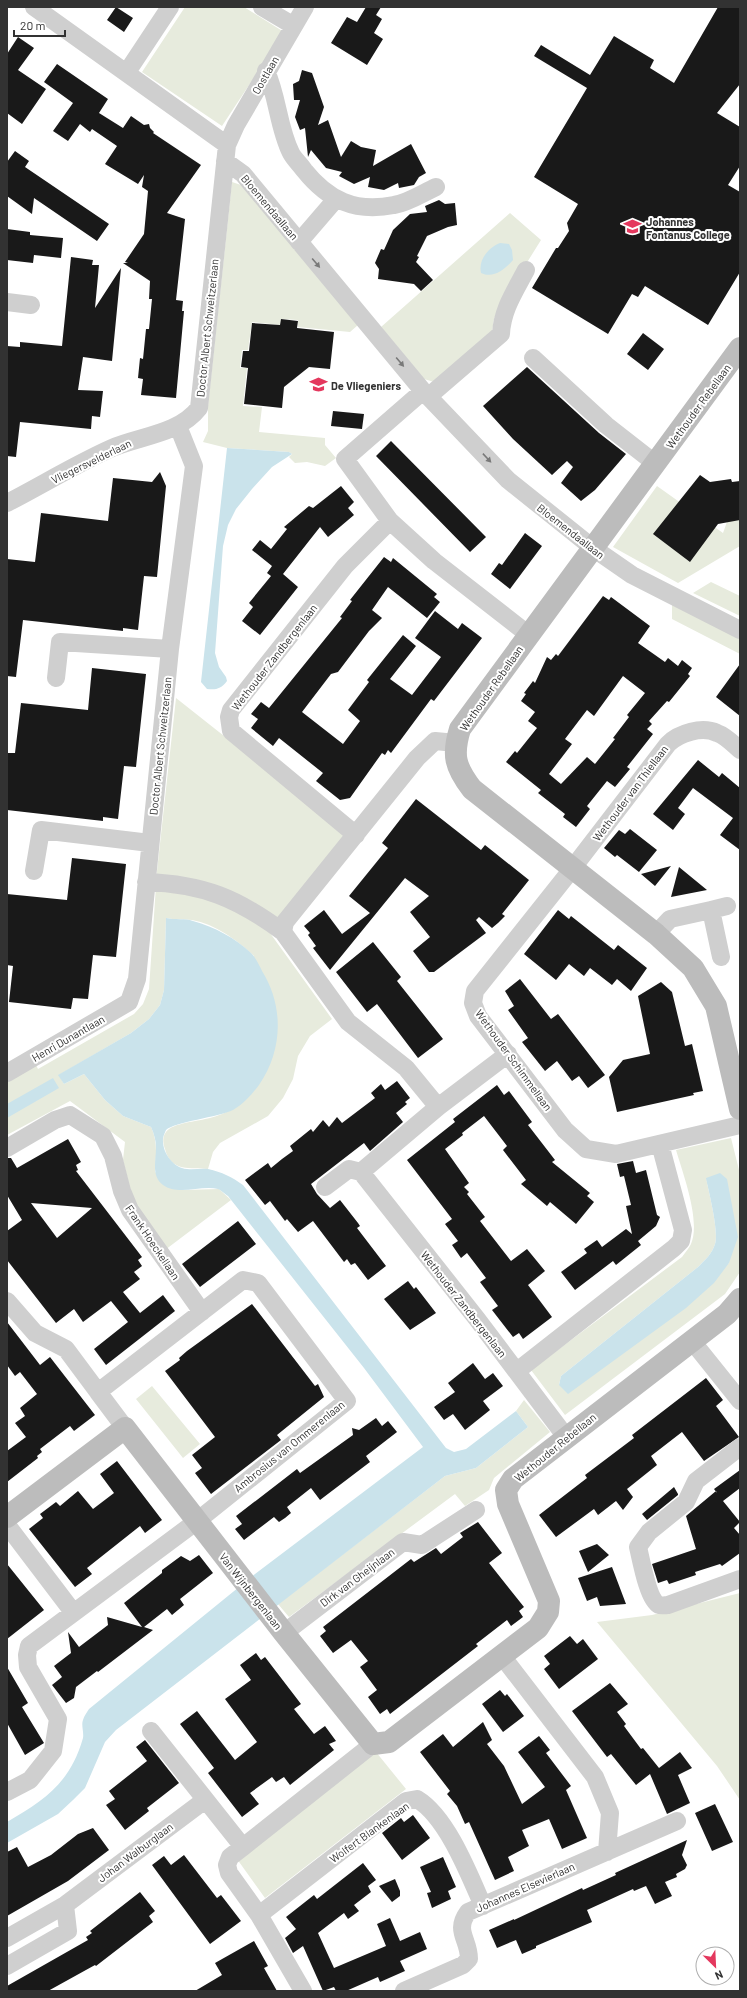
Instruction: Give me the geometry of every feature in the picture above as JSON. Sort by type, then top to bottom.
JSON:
[{"type":"street","name":"Bloemendaallaan","points":[[34,7],[127,72],[226,153],[426,393],[508,480],[593,548],[632,575],[740,630]]},
{"type":"street","points":[[127,72],[170,7]]},
{"type":"street","points":[[262,7],[294,26]]},
{"type":"street","name":"Oostlaan","points":[[226,153],[236,124],[305,7]]},
{"type":"street","points":[[266,71],[274,88],[278,116],[291,153],[317,186],[336,199],[358,208],[395,205],[436,187]]},
{"type":"street","name":"Doctor Albert Schweitzerlaan","points":[[128,1002],[137,979],[170,649],[194,466],[178,426],[191,418],[199,408],[226,153]]},
{"type":"street","points":[[299,242],[336,199]]},
{"type":"street","points":[[526,270],[506,308],[502,322],[501,334],[345,459],[390,521],[434,561],[529,635]]},
{"type":"street","points":[[7,302],[31,305]]},
{"type":"street","name":"Wethouder Rebellaan","points":[[740,348],[460,729],[456,743],[455,756],[460,774],[472,789],[656,934],[693,968],[716,1006],[740,1108]]},
{"type":"street","points":[[533,358],[606,425],[656,464]]},
{"type":"street","name":"Vliegersvelderlaan","points":[[7,504],[111,448],[178,426]]},
{"type":"street","name":"Wethouder Zandbergenlaan","points":[[356,835],[231,732],[229,717],[231,710],[345,566],[390,521]]},
{"type":"street","points":[[56,678],[60,642],[170,649]]},
{"type":"street","name":"Wethouder van Thiellaan","points":[[572,869],[668,744],[676,736],[706,730],[717,732],[740,750]]},
{"type":"street","points":[[282,932],[285,922],[417,758],[435,741],[456,743]]},
{"type":"street","points":[[34,871],[41,830],[150,843]]},
{"type":"street","name":"Wethouder Schimmellaan","points":[[572,869],[475,991],[473,1003],[478,1016],[565,1130],[586,1149],[616,1154],[740,1125]]},
{"type":"street","points":[[146,882],[174,883],[220,894],[250,910],[282,932],[348,1022],[406,1068],[438,1107]]},
{"type":"street","points":[[656,934],[670,919],[719,908],[721,957]]},
{"type":"street","name":"Henri Dunantlaan","points":[[7,1073],[128,1002]]},
{"type":"street","points":[[325,1187],[349,1169],[361,1172],[438,1107],[508,1054]]},
{"type":"street","name":"Frank Hoeckellaan","points":[[7,1148],[55,1120],[70,1115],[103,1136],[113,1156],[122,1190],[130,1210],[202,1312]]},
{"type":"street","points":[[517,1372],[681,1241],[683,1230],[660,1144]]},
{"type":"street","name":"Wethouder Zandbergenlaan","points":[[361,1172],[566,1437]]},
{"type":"street","name":"Ambrosius van Ommerenlaan","points":[[7,1792],[30,1780],[54,1750],[58,1719],[28,1667],[27,1655],[29,1646],[197,1521],[347,1401],[258,1284],[243,1280],[98,1392]]},
{"type":"street","name":"Wethouder Rebellaan","points":[[502,1656],[541,1624],[548,1612],[549,1602],[508,1504],[506,1490],[513,1479],[727,1314],[740,1299]]},
{"type":"street","points":[[7,1301],[35,1333],[66,1349],[125,1428],[7,1517]]},
{"type":"street","points":[[692,1341],[740,1401]]},
{"type":"street","name":"Van Wijnbergenlaan","points":[[125,1428],[277,1624],[374,1744]]},
{"type":"street","points":[[740,1448],[696,1481],[686,1502],[650,1532],[638,1547],[645,1576],[654,1601],[659,1605],[668,1605],[740,1579]]},
{"type":"street","name":"Dirk van Gheijnlaan","points":[[277,1624],[403,1542],[422,1545],[476,1510]]},
{"type":"street","points":[[7,1525],[73,1612]]},
{"type":"street","points":[[303,1991],[259,1915],[229,1873],[226,1865],[230,1857],[374,1744],[390,1742],[502,1656],[595,1777],[610,1813],[607,1852]]},
{"type":"street","points":[[152,1731],[242,1847]]},
{"type":"street","name":"Wolfert Blankenlaan","points":[[259,1915],[406,1801],[417,1799],[426,1804],[455,1843],[483,1906]]},
{"type":"street","name":"Johan Walburglaan","points":[[7,1938],[65,1905],[205,1800]]},
{"type":"street","name":"Johannes Elsevierlaan","points":[[404,1991],[463,1965],[469,1959],[469,1949],[461,1930],[462,1920],[468,1912],[677,1821]]},
{"type":"street","points":[[7,1966],[68,1931],[65,1905]]},
{"type":"shaded area","points":[[185,7],[244,7],[284,32],[222,126],[142,72]]},
{"type":"shaded area","points":[[232,182],[244,186],[358,325],[350,332],[298,327],[298,320],[281,319],[280,325],[252,322],[248,350],[242,350],[240,368],[247,368],[243,406],[262,407],[259,432],[325,438],[325,445],[336,458],[325,466],[307,462],[295,463],[289,457],[292,454],[289,452],[227,448],[203,442],[208,431],[208,406]]},
{"type":"shaded area","points":[[510,213],[541,240],[498,309],[494,319],[492,332],[434,382],[424,379],[381,327]]},
{"type":"shaded area","points":[[657,486],[723,533],[728,519],[740,512],[740,546],[678,583],[613,547]]},
{"type":"shaded area","points":[[711,582],[740,596],[740,616],[693,593]]},
{"type":"shaded area","points":[[672,602],[740,637],[740,654],[672,619]]},
{"type":"shaded area","points":[[176,698],[347,833],[270,933],[332,1019],[310,1036],[298,1056],[293,1079],[283,1098],[268,1116],[220,1143],[213,1152],[208,1169],[182,1167],[172,1162],[165,1149],[163,1138],[166,1132],[174,1126],[213,1117],[233,1109],[254,956],[225,934],[201,922],[166,918],[164,990],[160,1005],[149,1019],[131,1033],[59,1075],[64,1084],[84,1074],[105,1100],[123,1116],[151,1127],[156,1144],[155,1172],[183,1190],[219,1189],[231,1200],[165,1250],[133,1200],[123,1160],[125,1142],[70,1101],[7,1135],[7,1081],[36,1065],[38,1069],[134,1014],[143,1004],[149,989],[157,871]]},
{"type":"shaded area","points":[[731,1138],[740,1174],[740,1272],[725,1294],[565,1415],[531,1370],[682,1257],[691,1244],[694,1234],[694,1223],[690,1197],[676,1150]],"holes":[[[706,1178],[729,1263],[559,1385],[561,1376],[698,1267],[710,1254],[714,1248],[716,1230]]]},
{"type":"shaded area","points":[[152,1386],[200,1444],[183,1458],[136,1399]]},
{"type":"shaded area","points":[[524,1400],[550,1432],[494,1478],[489,1490],[465,1506],[455,1494],[289,1617],[278,1604],[445,1476],[476,1468],[528,1427],[516,1411]]},
{"type":"shaded area","points":[[740,1593],[740,1800],[717,1766],[597,1622],[652,1615]]},
{"type":"shaded area","points":[[376,1752],[406,1789],[265,1898],[237,1859]]},
{"type":"water","points":[[500,243],[509,244],[512,250],[513,260],[503,270],[495,274],[486,275],[481,273],[480,268],[485,255],[488,251]]},
{"type":"water","points":[[227,448],[289,452],[292,454],[272,467],[252,489],[236,509],[228,525],[223,546],[215,653],[219,667],[227,681],[225,684],[216,689],[207,689],[201,682]]},
{"type":"water","points":[[166,918],[190,920],[209,926],[231,938],[251,953],[269,985],[277,1013],[278,1028],[273,1057],[267,1071],[254,1092],[233,1110],[178,1124],[166,1130],[163,1138],[163,1144],[166,1154],[177,1166],[190,1169],[213,1170],[227,1175],[243,1185],[446,1448],[454,1452],[466,1449],[516,1411],[528,1427],[476,1468],[445,1476],[116,1730],[105,1742],[85,1788],[58,1814],[7,1843],[7,1822],[44,1798],[63,1779],[71,1767],[78,1754],[83,1738],[82,1722],[89,1709],[255,1574],[423,1447],[364,1368],[228,1196],[218,1189],[204,1188],[176,1190],[163,1185],[159,1181],[156,1173],[156,1142],[151,1127],[123,1116],[105,1100],[84,1074],[64,1084],[58,1075],[131,1033],[149,1019],[160,1005],[164,990]]},
{"type":"water","points":[[53,1078],[59,1088],[7,1118],[7,1104]]},
{"type":"water","points":[[720,1173],[727,1179],[738,1237],[729,1263],[714,1283],[686,1308],[568,1394],[559,1385],[561,1376],[698,1267],[710,1254],[715,1244],[716,1230],[706,1178]]},
{"type":"building","points":[[116,7],[133,18],[124,32],[107,20]]},
{"type":"building","points":[[366,7],[381,7],[376,15],[382,19],[374,33],[383,39],[367,65],[331,43],[347,17],[357,22]]},
{"type":"building","points":[[718,7],[740,7],[740,84],[717,113],[740,127],[740,166],[728,185],[740,192],[740,272],[708,325],[645,286],[638,297],[632,294],[608,334],[532,288],[556,248],[558,248],[569,231],[567,223],[578,204],[534,177],[587,88],[534,56],[541,45],[590,75],[614,36],[654,60],[650,68],[674,83]]},
{"type":"building","points":[[18,37],[34,48],[18,70],[46,89],[22,124],[7,113],[7,54]]},
{"type":"building","points":[[57,64],[108,99],[99,113],[123,128],[131,116],[144,125],[149,124],[150,128],[154,132],[153,133],[201,165],[167,213],[185,219],[176,300],[183,301],[182,311],[184,311],[176,398],[141,395],[143,379],[138,378],[140,358],[143,359],[146,329],[149,329],[152,299],[149,299],[150,281],[123,263],[128,263],[125,262],[144,234],[148,191],[142,187],[144,175],[138,184],[105,164],[117,146],[92,129],[90,132],[80,124],[68,141],[53,131],[73,103],[44,82]]},
{"type":"building","points":[[302,70],[312,73],[324,107],[318,125],[328,120],[341,157],[351,141],[361,147],[376,150],[373,166],[411,144],[426,173],[419,177],[414,185],[399,188],[398,183],[384,190],[368,187],[370,177],[354,184],[339,176],[342,172],[326,168],[311,150],[308,157],[305,128],[300,130],[295,117],[300,100],[294,100],[293,84],[299,81]]},
{"type":"building","points":[[15,151],[29,161],[25,167],[109,224],[97,241],[34,198],[32,214],[7,196],[7,162]]},
{"type":"building","points":[[439,200],[445,204],[455,203],[457,225],[448,227],[427,236],[417,256],[419,257],[416,262],[433,280],[421,291],[414,284],[378,279],[379,269],[375,263],[381,249],[384,250],[393,230],[410,214],[427,212],[425,206]]},
{"type":"building","points":[[7,229],[30,232],[30,235],[63,238],[61,258],[34,255],[33,263],[7,260]]},
{"type":"building","points":[[71,257],[93,260],[92,265],[99,265],[95,308],[121,268],[112,361],[83,357],[78,390],[103,391],[100,417],[92,416],[91,429],[20,422],[16,457],[7,456],[7,346],[20,347],[20,342],[62,346]]},
{"type":"building","points":[[281,319],[298,321],[297,328],[334,332],[330,369],[309,367],[284,387],[282,408],[244,404],[248,368],[241,367],[243,351],[249,351],[252,323],[280,325]]},
{"type":"building","points":[[643,333],[664,349],[648,370],[627,354]]},
{"type":"building","points":[[527,367],[599,433],[626,454],[595,490],[581,501],[561,483],[573,467],[567,461],[552,475],[513,439],[483,406]]},
{"type":"building","points":[[333,411],[364,414],[362,429],[331,426]]},
{"type":"building","points":[[391,441],[486,537],[470,552],[376,456]]},
{"type":"building","points":[[160,472],[166,486],[157,577],[144,576],[138,630],[123,628],[123,631],[23,620],[16,677],[7,676],[7,559],[35,562],[41,513],[108,521],[113,478],[152,482]]},
{"type":"building","points":[[700,475],[710,482],[731,479],[732,482],[740,481],[740,520],[718,524],[690,562],[653,534]]},
{"type":"building","points":[[341,486],[354,502],[348,508],[354,515],[328,537],[320,527],[283,574],[298,587],[260,635],[242,621],[253,607],[249,603],[271,576],[267,573],[272,566],[252,550],[260,540],[271,549],[287,529],[284,527],[309,506],[313,508]]},
{"type":"building","points":[[525,533],[542,546],[510,589],[491,574],[499,563],[502,565]]},
{"type":"building","points":[[384,557],[391,562],[393,558],[437,594],[434,597],[440,602],[427,618],[388,587],[372,610],[382,618],[369,631],[338,672],[331,674],[302,712],[343,744],[360,721],[348,710],[369,682],[367,680],[403,635],[416,646],[390,679],[412,695],[441,657],[415,638],[435,611],[458,629],[462,623],[482,638],[434,701],[431,699],[391,753],[388,750],[385,755],[382,753],[350,798],[340,800],[316,781],[323,773],[279,738],[273,746],[251,728],[258,719],[251,714],[261,702],[269,708],[342,618],[340,617],[352,601],[350,600]]},
{"type":"building","points":[[603,596],[609,600],[611,597],[650,626],[638,643],[665,662],[668,658],[678,666],[682,660],[692,668],[688,674],[690,676],[669,702],[667,701],[649,721],[652,724],[647,729],[653,734],[627,767],[630,769],[615,787],[607,781],[587,806],[590,809],[576,827],[563,817],[565,814],[538,793],[541,790],[506,762],[515,751],[517,753],[537,728],[528,721],[535,712],[521,701],[526,694],[524,693],[533,681],[535,683],[547,657],[551,660],[556,654],[558,656]],"holes":[[[623,676],[645,693],[627,715],[629,717],[613,738],[615,739],[595,764],[587,757],[561,784],[549,774],[572,744],[565,739],[587,710],[594,716]]]},
{"type":"building","points":[[740,664],[740,716],[716,697]]},
{"type":"building","points":[[92,668],[146,674],[136,767],[124,766],[118,819],[103,817],[103,821],[7,810],[7,753],[15,753],[21,703],[88,710]]},
{"type":"building","points":[[698,760],[719,777],[722,773],[740,788],[740,850],[720,835],[733,818],[693,788],[678,808],[685,814],[673,830],[653,814]]},
{"type":"building","points":[[416,799],[481,850],[485,845],[529,880],[502,914],[505,916],[498,923],[492,928],[479,917],[476,920],[486,933],[434,972],[429,972],[413,951],[430,937],[410,912],[429,896],[405,878],[330,970],[313,948],[316,946],[308,935],[310,933],[304,926],[324,910],[342,934],[370,913],[349,896],[388,848],[382,843]]},
{"type":"building","points":[[630,829],[657,850],[639,872],[617,855],[615,857],[604,848],[619,830],[625,834]]},
{"type":"building","points":[[72,858],[126,864],[116,957],[93,955],[88,999],[73,998],[71,1009],[9,1002],[13,966],[7,965],[7,894],[67,900]]},
{"type":"building","points":[[671,866],[655,886],[641,874]]},
{"type":"building","points":[[679,867],[707,890],[671,897]]},
{"type":"building","points":[[558,910],[569,919],[571,916],[614,950],[618,945],[647,968],[631,991],[617,979],[612,985],[590,968],[584,976],[569,964],[556,980],[524,954]]},
{"type":"building","points":[[373,942],[401,977],[397,981],[443,1039],[418,1058],[377,1004],[367,1012],[336,972]]},
{"type":"building","points":[[520,979],[551,1019],[558,1014],[605,1075],[588,1088],[579,1076],[572,1081],[557,1061],[545,1071],[522,1042],[528,1038],[508,1010],[514,1006],[505,991]]},
{"type":"building","points":[[661,982],[672,992],[685,1046],[692,1044],[703,1091],[693,1093],[694,1095],[617,1112],[609,1077],[623,1060],[650,1054],[638,996]]},
{"type":"building","points":[[397,1081],[410,1098],[405,1102],[407,1104],[396,1113],[403,1122],[370,1151],[364,1143],[311,1184],[317,1194],[330,1208],[340,1200],[360,1226],[357,1228],[386,1266],[368,1280],[355,1263],[351,1265],[347,1259],[344,1262],[313,1221],[298,1232],[287,1219],[285,1221],[270,1201],[265,1205],[245,1180],[268,1163],[271,1168],[293,1151],[290,1146],[311,1129],[313,1132],[323,1120],[329,1127],[337,1117],[342,1123],[375,1098],[371,1093],[381,1084],[385,1090]]},
{"type":"building","points":[[497,1085],[504,1095],[509,1091],[532,1122],[528,1125],[555,1160],[552,1162],[590,1193],[587,1196],[594,1202],[576,1224],[550,1202],[547,1206],[521,1184],[526,1180],[503,1150],[507,1146],[484,1116],[462,1133],[463,1135],[445,1149],[469,1183],[464,1187],[469,1192],[467,1194],[485,1217],[480,1221],[511,1261],[527,1249],[545,1271],[528,1285],[552,1317],[523,1339],[519,1333],[513,1337],[492,1310],[498,1306],[480,1282],[486,1278],[467,1253],[461,1258],[452,1245],[458,1241],[445,1224],[452,1219],[407,1160],[455,1122],[453,1119]]},
{"type":"building","points":[[68,1139],[81,1162],[76,1165],[78,1170],[76,1171],[142,1257],[138,1260],[142,1266],[134,1272],[140,1279],[123,1292],[140,1313],[163,1295],[175,1311],[106,1365],[94,1349],[128,1322],[111,1301],[83,1322],[74,1309],[56,1323],[7,1260],[7,1231],[22,1220],[7,1195],[7,1158],[11,1158],[17,1168]],"holes":[[[31,1203],[92,1208],[57,1238]]]},
{"type":"building","points":[[633,1161],[636,1173],[646,1170],[657,1215],[660,1217],[656,1226],[638,1241],[641,1245],[616,1265],[613,1261],[575,1290],[561,1272],[587,1253],[584,1249],[597,1240],[602,1247],[626,1229],[632,1234],[626,1206],[631,1205],[624,1176],[620,1177],[617,1164]]},
{"type":"building","points":[[238,1221],[256,1244],[200,1287],[182,1264]]},
{"type":"building","points":[[408,1281],[414,1289],[416,1287],[436,1313],[410,1330],[384,1299]]},
{"type":"building","points":[[252,1304],[315,1386],[318,1384],[324,1397],[277,1435],[281,1440],[211,1494],[195,1473],[202,1468],[192,1455],[215,1437],[165,1371],[180,1360],[179,1358],[187,1351]]},
{"type":"building","points":[[7,1322],[40,1365],[50,1357],[95,1415],[74,1431],[70,1426],[40,1449],[42,1452],[37,1456],[38,1458],[7,1482],[7,1451],[26,1437],[15,1423],[25,1416],[20,1408],[37,1394],[20,1372],[15,1376],[7,1365]]},
{"type":"building","points":[[473,1363],[485,1379],[493,1373],[503,1386],[483,1401],[490,1410],[465,1430],[453,1414],[444,1420],[434,1407],[455,1392],[448,1383]]},
{"type":"building","points":[[706,1378],[723,1400],[716,1406],[739,1437],[704,1461],[682,1432],[651,1456],[657,1465],[627,1489],[633,1497],[623,1510],[616,1501],[598,1515],[594,1509],[556,1537],[539,1515],[587,1478],[585,1475],[634,1438],[632,1435]]},
{"type":"building","points":[[376,1418],[382,1426],[388,1421],[397,1432],[366,1456],[370,1462],[320,1500],[311,1488],[287,1507],[291,1513],[285,1518],[279,1522],[274,1517],[244,1540],[235,1529],[242,1524],[236,1516],[297,1469],[300,1473],[353,1435],[352,1428],[359,1430]]},
{"type":"building","points":[[117,1461],[162,1520],[145,1533],[140,1526],[87,1568],[92,1574],[75,1587],[29,1529],[43,1518],[40,1514],[56,1502],[60,1506],[78,1491],[93,1509],[114,1493],[100,1474]]},
{"type":"building","points":[[740,1470],[740,1488],[723,1501],[740,1522],[734,1528],[740,1535],[740,1553],[722,1566],[720,1564],[695,1572],[696,1575],[669,1584],[667,1580],[658,1583],[652,1564],[696,1549],[686,1516],[716,1491],[714,1489]]},
{"type":"building","points":[[674,1487],[678,1495],[647,1520],[642,1514]]},
{"type":"building","points":[[478,1522],[502,1553],[489,1563],[524,1607],[519,1611],[523,1617],[511,1626],[507,1620],[476,1644],[478,1646],[390,1714],[387,1709],[380,1714],[368,1697],[377,1690],[360,1667],[368,1661],[351,1640],[333,1653],[320,1636],[326,1631],[323,1627],[411,1559],[414,1562],[436,1548],[441,1554],[463,1537],[460,1533]]},
{"type":"building","points":[[597,1544],[609,1555],[588,1572],[579,1551]]},
{"type":"building","points":[[199,1555],[213,1573],[180,1599],[184,1605],[172,1615],[167,1609],[144,1627],[153,1630],[76,1687],[74,1698],[66,1703],[52,1685],[62,1677],[54,1666],[71,1653],[68,1632],[79,1647],[108,1625],[107,1617],[142,1627],[124,1603],[162,1573],[162,1570],[181,1556],[190,1561]]},
{"type":"building","points":[[7,1564],[44,1610],[7,1639]]},
{"type":"building","points":[[612,1567],[626,1604],[600,1606],[597,1597],[587,1601],[578,1578]]},
{"type":"building","points":[[570,1636],[577,1644],[583,1639],[598,1659],[559,1689],[544,1669],[550,1664],[544,1656]]},
{"type":"building","points":[[256,1653],[261,1660],[265,1657],[301,1704],[294,1709],[314,1734],[325,1726],[336,1741],[329,1744],[334,1750],[290,1785],[284,1777],[276,1782],[272,1777],[250,1793],[259,1804],[242,1817],[208,1773],[214,1768],[180,1724],[197,1711],[235,1760],[257,1742],[225,1699],[251,1680],[240,1665]]},
{"type":"building","points":[[7,1667],[28,1703],[22,1707],[44,1743],[25,1755],[7,1723]]},
{"type":"building","points":[[610,1683],[628,1704],[617,1712],[626,1724],[624,1726],[641,1749],[643,1748],[659,1768],[680,1752],[692,1768],[678,1775],[690,1803],[667,1814],[650,1774],[636,1785],[611,1754],[607,1757],[572,1711]]},
{"type":"building","points":[[500,1690],[505,1696],[507,1694],[524,1716],[503,1732],[482,1704]]},
{"type":"building","points":[[483,1722],[492,1740],[487,1744],[504,1766],[522,1804],[545,1787],[518,1752],[539,1736],[550,1750],[546,1753],[571,1786],[566,1790],[587,1838],[562,1849],[549,1819],[522,1830],[529,1846],[508,1857],[514,1871],[495,1880],[469,1822],[465,1824],[457,1806],[447,1794],[450,1791],[420,1752],[443,1734],[453,1747]]},
{"type":"building","points":[[145,1740],[179,1783],[147,1808],[149,1811],[125,1830],[106,1805],[115,1799],[109,1791],[147,1761],[136,1747]]},
{"type":"building","points":[[715,1804],[733,1842],[712,1851],[695,1813]]},
{"type":"building","points":[[413,1815],[430,1838],[402,1860],[382,1833],[401,1818],[404,1822]]},
{"type":"building","points":[[93,1828],[109,1850],[68,1881],[7,1916],[7,1852],[17,1847],[28,1867],[51,1855],[78,1834]]},
{"type":"building","points":[[687,1840],[682,1855],[687,1865],[685,1869],[676,1874],[677,1877],[665,1882],[672,1896],[655,1904],[646,1886],[634,1891],[633,1889],[587,1910],[592,1922],[536,1946],[536,1948],[522,1954],[516,1940],[497,1948],[489,1930],[582,1888],[583,1890],[616,1875],[615,1873]]},
{"type":"building","points":[[184,1855],[217,1898],[221,1895],[241,1921],[210,1944],[152,1865],[164,1856],[171,1865]]},
{"type":"building","points":[[443,1857],[456,1887],[448,1891],[451,1899],[432,1908],[427,1893],[431,1892],[420,1867]]},
{"type":"building","points":[[363,1863],[376,1880],[368,1886],[371,1892],[354,1905],[359,1911],[348,1919],[344,1913],[318,1933],[334,1968],[386,1946],[377,1924],[390,1918],[400,1941],[420,1932],[427,1949],[400,1961],[405,1971],[380,1982],[378,1977],[346,1991],[336,1991],[334,1987],[323,1991],[303,1946],[293,1953],[285,1938],[296,1929],[286,1917],[314,1895],[317,1899]]},
{"type":"building","points":[[395,1879],[400,1891],[400,1896],[392,1902],[379,1886]]},
{"type":"building","points":[[140,1892],[155,1911],[149,1916],[153,1922],[96,1966],[95,1965],[48,1991],[7,1991],[7,1986],[88,1940],[86,1937],[92,1933],[90,1931]]},
{"type":"building","points":[[254,1941],[268,1966],[264,1968],[277,1991],[195,1991],[222,1975],[215,1963]]},
{"type":"place","name":"Johannes Fontanus College","points":[[633,227]]},
{"type":"place","name":"De Vliegeniers","points":[[318,385]]}]
